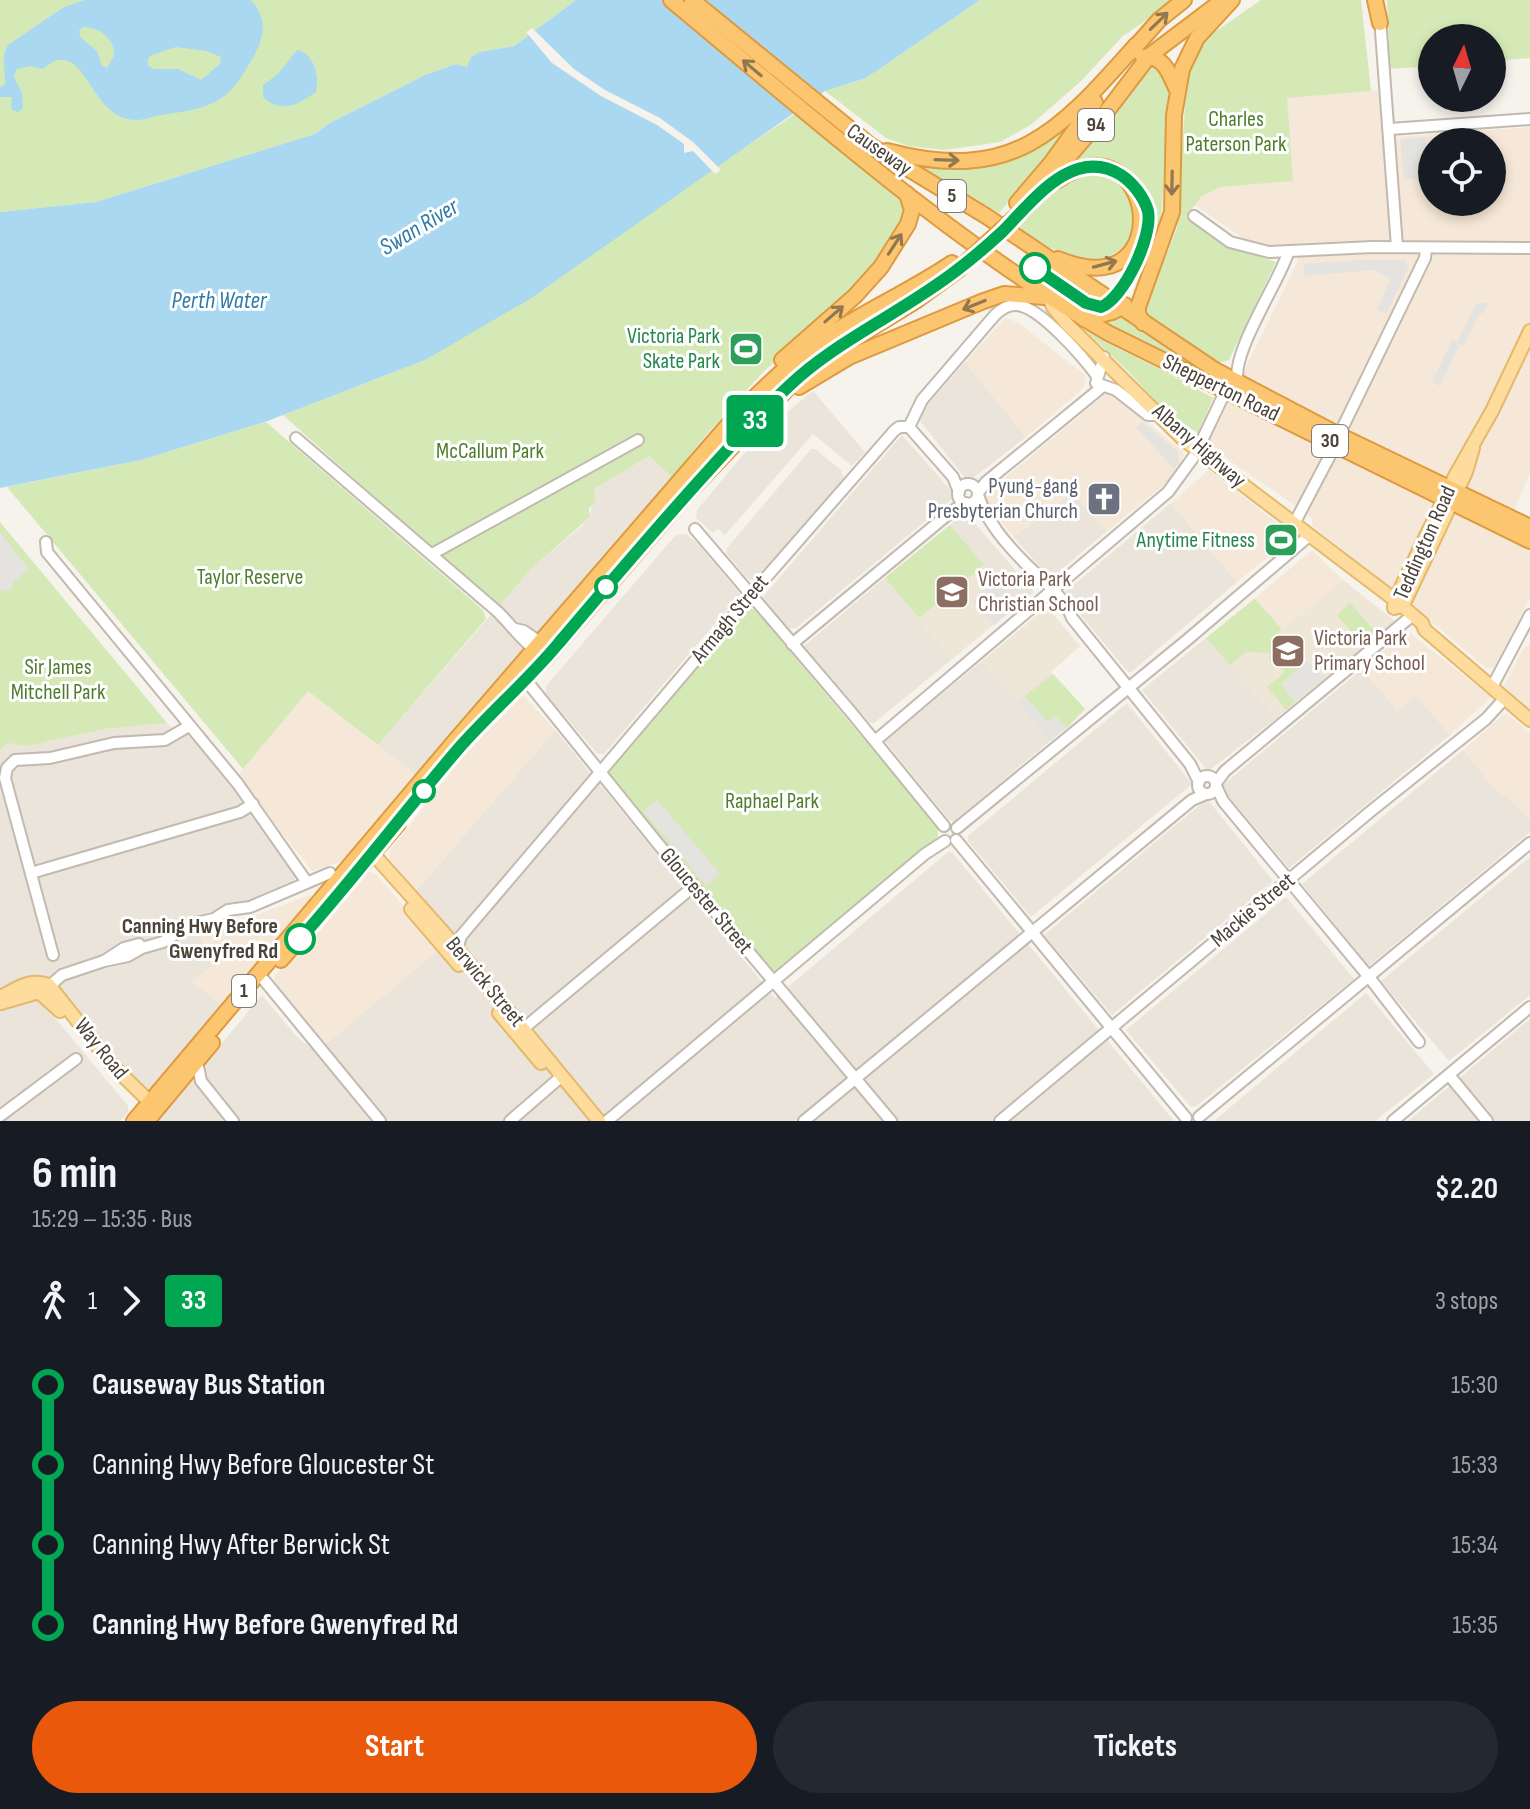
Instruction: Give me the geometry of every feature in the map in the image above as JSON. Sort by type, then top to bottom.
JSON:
[{"type":"highway","name":"Causeway","points":[[671,0],[817,113],[986,216],[1120,308]]},
{"type":"highway","name":"Causeway","points":[[692,0],[907,194],[1049,298],[1084,319]]},
{"type":"highway","name":"94","points":[[741,410],[820,341],[955,266],[1020,207],[1136,45],[1184,0]]},
{"type":"highway","name":"94","points":[[1041,192],[1149,56],[1223,0]]},
{"type":"highway","points":[[1143,323],[1138,307],[1144,284],[1165,238],[1172,212],[1176,88],[1197,38],[1232,0]]},
{"type":"highway","points":[[1378,0],[1380,23]]},
{"type":"highway","points":[[871,146],[911,157],[948,161],[994,157],[1027,145],[1059,126],[1136,45]]},
{"type":"highway","points":[[1111,79],[1134,61],[1149,56],[1167,67],[1176,88]]},
{"type":"highway","points":[[1020,207],[1077,169],[1097,167],[1110,169],[1134,186],[1141,203],[1138,240],[1125,256],[1099,268],[1087,268],[1061,260],[1032,247]]},
{"type":"highway","points":[[741,410],[761,380],[855,296],[881,267],[908,224],[912,210],[907,194]]},
{"type":"highway","name":"1","points":[[147,1113],[197,1062],[368,853],[525,679],[543,651],[781,394],[821,360],[917,300],[955,266]]},
{"type":"highway","points":[[1084,319],[1120,308],[1144,284]]},
{"type":"highway","points":[[781,394],[849,357],[981,302],[1004,294],[1049,298]]},
{"type":"highway","name":"Shepperton Road","points":[[1120,308],[1215,370],[1232,387]]},
{"type":"highway","name":"Shepperton Road","points":[[1084,319],[1232,387],[1450,495],[1530,541]]},
{"type":"highway","name":"1","points":[[147,1113],[543,651],[741,410]]},
{"type":"highway","name":"Shepperton Road","points":[[1450,495],[1530,527]]},
{"type":"main road","name":"Albany Highway","points":[[1049,298],[1067,324],[1197,449],[1364,578],[1372,590],[1422,623],[1425,630]]},
{"type":"main road","name":"Teddington Road","points":[[1397,605],[1530,331]]},
{"type":"main road","name":"Albany Highway","points":[[1397,605],[1408,619],[1530,720]]},
{"type":"main road","name":"Berwick Street","points":[[368,853],[454,938],[457,950],[590,1121]]},
{"type":"main road","name":"Berwick Street","points":[[368,853],[521,1031]]},
{"type":"main road","points":[[0,997],[25,984],[41,983],[46,989],[0,1003]]},
{"type":"main road","name":"Way Road","points":[[46,989],[147,1113]]},
{"type":"main road","name":"Berwick Street","points":[[559,1079],[599,1121]]},
{"type":"street","points":[[1380,23],[1397,247]]},
{"type":"street","points":[[1390,129],[1530,119]]},
{"type":"street","points":[[1194,216],[1230,242],[1258,251],[1288,253],[1397,247],[1530,248]]},
{"type":"street","points":[[1294,524],[1338,440],[1425,258],[1426,248]]},
{"type":"street","points":[[875,741],[1168,492],[1232,387],[1240,356],[1288,253]]},
{"type":"street","name":"Armagh Street","points":[[454,938],[601,773],[751,594],[894,431],[899,427],[909,427],[922,400],[1001,309],[1014,304],[1028,308],[1059,334],[1099,382]]},
{"type":"street","points":[[1215,370],[1225,370],[1240,356]]},
{"type":"street","points":[[792,644],[952,511],[968,494],[1092,398],[1104,357]]},
{"type":"street","points":[[1099,382],[1116,390],[1148,415],[1159,415]]},
{"type":"street","points":[[909,427],[1051,594],[1070,612],[1128,688],[1369,977],[1419,1042]]},
{"type":"street","points":[[296,438],[432,554],[515,629],[519,638],[543,651]]},
{"type":"street","points":[[432,554],[638,440]]},
{"type":"street","points":[[695,529],[875,741],[946,835],[1112,1027],[1185,1119],[1192,1115],[1200,1119],[1530,843]]},
{"type":"street","points":[[607,1121],[946,835],[959,832],[957,828],[1309,536]]},
{"type":"street","points":[[46,542],[47,552],[253,804],[306,881]]},
{"type":"street","points":[[1492,687],[1530,615]]},
{"type":"street","points":[[804,1121],[1408,619]]},
{"type":"street","name":"Gloucester Street","points":[[525,679],[891,1121]]},
{"type":"street","name":"Mackie Street","points":[[1000,1121],[1486,719],[1505,698]]},
{"type":"street","points":[[53,955],[5,778],[7,768],[15,760],[50,758],[102,745],[165,740],[189,726]]},
{"type":"street","points":[[31,873],[240,812],[253,804]]},
{"type":"street","points":[[46,989],[62,975],[104,961],[124,948],[163,942],[191,924],[214,919],[228,910],[258,904],[330,873]]},
{"type":"street","points":[[521,1031],[694,886]]},
{"type":"street","points":[[264,980],[380,1121]]},
{"type":"street","points":[[1393,1121],[1530,1007]]},
{"type":"street","points":[[0,1116],[76,1059]]},
{"type":"street","points":[[197,1062],[201,1081],[233,1121]]},
{"type":"street","points":[[1449,1075],[1487,1121]]},
{"type":"street","points":[[510,1121],[559,1079]]},
{"type":"shaded area","points":[[1378,90],[1384,138],[1418,135],[1418,216],[1506,216],[1506,129],[1530,127],[1530,473],[1504,534],[1530,552],[1530,598],[1494,667],[1486,668],[1414,607],[1412,599],[1395,586],[1391,588],[1313,526],[1311,517],[1212,448],[1210,440],[1298,261],[1294,246],[1262,249],[1238,241],[1240,236],[1195,205],[1201,197],[1220,187],[1293,181],[1286,98]]},
{"type":"shaded area","points":[[1418,138],[1418,180],[1404,179],[1400,140]]},
{"type":"shaded area","points":[[1404,260],[1409,266],[1386,314],[1377,309],[1391,279],[1374,270],[1305,276],[1303,268],[1306,264]]},
{"type":"shaded area","points":[[1477,303],[1488,303],[1464,346],[1460,344],[1440,386],[1432,382],[1452,340],[1457,342]]},
{"type":"shaded area","points":[[1005,318],[1017,322],[1085,375],[1085,384],[1079,392],[1026,437],[965,362]]},
{"type":"shaded area","points":[[965,362],[1026,437],[973,478],[965,478],[917,417]]},
{"type":"shaded area","points":[[813,391],[865,452],[852,466],[813,434],[725,535],[718,529],[713,533],[696,518],[697,510],[762,432]]},
{"type":"shaded area","points":[[1106,394],[1113,395],[1185,453],[1178,468],[1167,482],[1107,531],[1071,492],[1014,537],[981,498]]},
{"type":"shaded area","points":[[1142,422],[1178,451],[1179,463],[1174,469],[1136,427]]},
{"type":"shaded area","points":[[902,435],[953,493],[953,498],[796,628],[789,628],[763,597]]},
{"type":"shaded area","points":[[811,449],[841,470],[844,480],[758,580],[749,580],[726,553],[727,548]]},
{"type":"shaded area","points":[[649,456],[672,477],[416,775],[378,745],[530,570],[590,517],[594,489]]},
{"type":"shaded area","points":[[1209,470],[1291,534],[1292,538],[1237,582],[1171,503]]},
{"type":"shaded area","points":[[1072,492],[1107,531],[1050,579],[1014,537]]},
{"type":"shaded area","points":[[1171,503],[1237,582],[1128,672],[1063,594]]},
{"type":"shaded area","points":[[966,513],[1034,592],[1018,605],[950,525]]},
{"type":"shaded area","name":"Victoria Park Christian School","points":[[950,525],[1018,605],[952,659],[885,578]]},
{"type":"shaded area","points":[[0,533],[29,569],[19,580],[14,580],[13,587],[8,591],[0,589]]},
{"type":"shaded area","points":[[686,534],[740,594],[604,754],[598,754],[546,695],[546,686],[676,535]]},
{"type":"shaded area","points":[[1312,550],[1343,580],[1282,629],[1255,598]]},
{"type":"shaded area","points":[[885,578],[952,659],[874,723],[869,722],[804,646]]},
{"type":"shaded area","points":[[996,579],[1018,605],[994,625],[972,600]]},
{"type":"shaded area","name":"Victoria Park Primary School","points":[[1343,580],[1395,621],[1277,718],[1206,638],[1255,598],[1282,629]]},
{"type":"shaded area","points":[[1047,607],[1080,646],[1051,672],[1085,709],[1050,741],[982,661]]},
{"type":"shaded area","points":[[1407,631],[1491,697],[1450,735],[1416,696],[1397,710],[1362,669]]},
{"type":"shaded area","points":[[1206,638],[1277,718],[1208,771],[1142,690]]},
{"type":"shaded area","points":[[1530,644],[1530,710],[1504,686],[1523,649]]},
{"type":"shaded area","points":[[982,661],[1050,741],[954,821],[949,820],[885,741]]},
{"type":"shaded area","points":[[1308,661],[1324,679],[1295,702],[1281,684]]},
{"type":"shaded area","points":[[1362,669],[1397,710],[1415,693],[1450,735],[1289,868],[1224,791],[1223,785]]},
{"type":"shaded area","points":[[308,690],[416,775],[342,861],[312,871],[237,776]]},
{"type":"shaded area","points":[[519,696],[524,696],[555,730],[416,891],[389,859],[390,851],[463,756]]},
{"type":"shaded area","points":[[1025,696],[1048,722],[1056,716],[1067,728],[1050,741],[1017,702]]},
{"type":"shaded area","points":[[1127,703],[1192,784],[1031,917],[968,841],[968,836]]},
{"type":"shaded area","points":[[1506,713],[1530,732],[1530,820],[1506,795],[1503,798],[1463,750]]},
{"type":"shaded area","points":[[167,723],[181,737],[186,733],[192,735],[244,796],[298,875],[291,883],[256,899],[230,906],[216,915],[198,918],[200,936],[212,966],[191,981],[222,1005],[149,1091],[142,1089],[64,994],[40,1000],[128,1106],[128,1112],[120,1121],[0,1121],[0,751],[6,743],[27,746],[104,729]]},
{"type":"shaded area","points":[[555,730],[775,998],[948,852],[952,852],[1174,1121],[157,1121],[262,995],[296,1036],[316,1052],[440,949],[451,936],[450,930],[416,891]]},
{"type":"shaded area","points":[[1463,750],[1502,797],[1506,795],[1530,820],[1530,832],[1369,966],[1302,884]]},
{"type":"shaded area","points":[[1207,799],[1273,881],[1112,1015],[1044,935]]},
{"type":"shaded area","points":[[657,800],[720,874],[706,885],[643,811]]},
{"type":"shaded area","points":[[1530,857],[1530,995],[1449,1061],[1381,981]]},
{"type":"shaded area","points":[[367,871],[376,874],[440,949],[325,1045],[275,983],[274,976]]},
{"type":"shaded area","points":[[310,895],[312,897],[305,906],[222,1005],[191,981],[212,966],[200,936]]},
{"type":"shaded area","points":[[1286,897],[1354,979],[1195,1107],[1190,1106],[1126,1030]]},
{"type":"shaded area","points":[[1366,993],[1434,1074],[1375,1121],[1214,1121]]},
{"type":"shaded area","points":[[1530,1019],[1530,1121],[1408,1121]]},
{"type":"green space","points":[[0,0],[576,0],[514,46],[480,52],[467,67],[456,64],[425,75],[330,123],[315,134],[96,202],[0,212]]},
{"type":"green space","points":[[980,0],[1176,0],[1123,36],[1081,81],[1032,124],[1000,142],[944,150],[908,146],[886,138],[825,91],[866,78]]},
{"type":"green space","name":"Charles Paterson Park","points":[[1261,0],[1361,0],[1371,91],[1287,98],[1293,181],[1220,187],[1201,197],[1186,217],[1223,244],[1276,262],[1229,360],[1219,363],[1146,314],[1145,308],[1177,228],[1187,74],[1203,40]]},
{"type":"green space","points":[[1387,0],[1530,0],[1530,58],[1506,60],[1506,24],[1418,24],[1418,67],[1390,69]]},
{"type":"green space","points":[[1153,64],[1161,70],[1169,93],[1161,223],[1154,250],[1140,276],[1123,296],[1120,293],[1143,253],[1151,226],[1152,213],[1144,188],[1128,169],[1116,162],[1087,159],[1067,167]]},
{"type":"green space","name":"McCallum Park","points":[[795,114],[875,172],[901,199],[907,211],[893,239],[852,295],[764,371],[672,477],[649,456],[594,489],[595,502],[589,508],[590,517],[530,570],[498,607],[283,415],[425,360]]},
{"type":"green space","points":[[1063,128],[1067,132],[999,213],[914,162],[965,165]]},
{"type":"green space","points":[[1084,173],[1102,174],[1115,180],[1136,204],[1133,238],[1104,258],[1089,260],[1061,253],[1017,226],[1059,185]]},
{"type":"green space","points":[[1118,314],[1209,376],[1098,324],[1110,315]]},
{"type":"green space","points":[[1077,323],[1103,341],[1213,398],[1198,433],[1168,414]]},
{"type":"green space","name":"Taylor Reserve","points":[[266,422],[483,610],[486,619],[378,745],[308,691],[243,769],[7,487],[141,460]]},
{"type":"green space","name":"Sir James Mitchell Park","points":[[0,522],[167,723],[104,729],[27,746],[7,743],[0,751]]},
{"type":"green space","points":[[950,525],[984,565],[919,618],[885,578]]},
{"type":"green space","points":[[1255,599],[1282,629],[1278,633],[1289,646],[1285,649],[1293,664],[1300,668],[1281,684],[1295,702],[1286,710],[1267,687],[1285,672],[1277,662],[1269,662],[1270,653],[1246,652],[1230,665],[1206,638]]},
{"type":"green space","points":[[1350,603],[1375,631],[1361,643],[1337,615]]},
{"type":"green space","name":"Raphael Park","points":[[749,607],[755,610],[938,827],[938,837],[922,854],[865,902],[852,908],[836,926],[776,971],[769,969],[610,776],[611,766]]},
{"type":"green space","points":[[1053,674],[1085,709],[1067,728],[1056,716],[1045,725],[1022,698]]},
{"type":"water","points":[[85,0],[251,0],[263,25],[253,58],[234,87],[221,99],[201,107],[140,120],[123,118],[101,100],[77,68],[69,61],[58,60],[42,69],[30,66],[17,69],[14,77],[22,93],[23,108],[18,112],[11,109],[12,97],[0,97],[0,87],[5,84],[4,60],[8,45],[64,7]],"holes":[[[83,27],[101,32],[112,44],[114,56],[107,68],[102,66],[97,51],[81,38],[79,31]],[[176,47],[206,51],[221,57],[220,64],[201,80],[178,69],[148,66],[148,58],[152,55]]]},
{"type":"water","name":"Perth Water","points":[[576,0],[980,0],[866,78],[825,91],[530,299],[425,360],[265,422],[141,460],[0,488],[0,212],[96,202],[315,134],[330,123],[425,75],[456,64],[467,67],[471,57],[480,52],[514,46]]},
{"type":"water","points":[[297,50],[312,61],[317,80],[316,92],[290,106],[270,102],[263,97],[263,85],[278,74]]},
{"type":"pier","points":[[532,28],[574,69],[605,90],[660,118],[693,142],[721,170],[715,174],[693,151],[684,153],[684,144],[657,125],[601,96],[552,63],[526,32]]},
{"type":"bus line","name":"33","points":[[300,939],[486,717],[546,658],[687,494],[781,394],[821,360],[917,300],[958,270],[1041,192],[1068,173],[1086,167],[1110,169],[1134,186],[1148,212],[1145,241],[1131,272],[1111,302],[1101,307],[1086,303],[1035,268]]},
{"type":"place","name":"Victoria Park Skate Park","points":[[746,349]]},
{"type":"place","name":"Pyung-gang Presbyterian Church","points":[[1104,499]]},
{"type":"place","name":"Anytime Fitness","points":[[1281,540]]},
{"type":"place","name":"Victoria Park Christian School","points":[[952,592]]},
{"type":"place","name":"Victoria Park Primary School","points":[[1288,651]]},
{"type":"place","name":"Canning Hwy Before Gwenyfred Rd","points":[[300,939]]},
{"type":"water label","name":"Swan River","points":[[419,227]]}]
